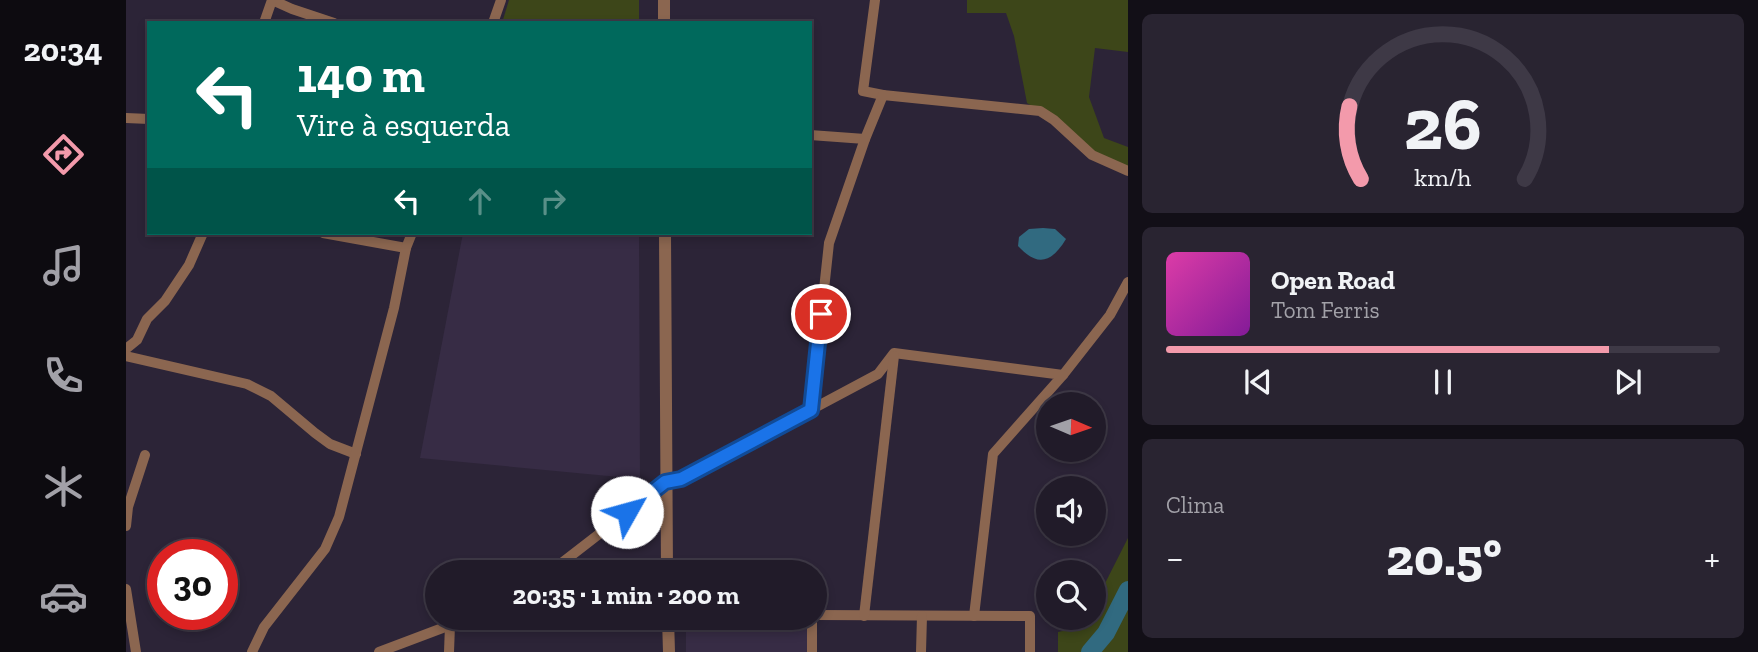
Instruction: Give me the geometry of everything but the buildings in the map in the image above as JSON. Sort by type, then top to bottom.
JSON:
[{"type":"street","points":[[265,21],[272,0],[328,21]]},
{"type":"street","points":[[494,21],[500,0]]},
{"type":"street","points":[[664,0],[664,21]]},
{"type":"street","points":[[875,0],[863,91],[1040,111],[1054,120],[1092,155],[1128,171]]},
{"type":"street","points":[[811,410],[829,243],[883,95]]},
{"type":"street","points":[[126,118],[147,119]]},
{"type":"street","points":[[812,135],[865,139]]},
{"type":"street","points":[[126,349],[137,340],[147,319],[165,301],[189,265],[202,235]]},
{"type":"street","points":[[334,235],[406,248]]},
{"type":"street","points":[[252,652],[264,627],[325,549],[340,517],[411,235]]},
{"type":"street","points":[[665,235],[667,560]]},
{"type":"street","points":[[974,616],[993,454],[1063,375],[1110,314],[1128,282]]},
{"type":"street","points":[[137,340],[140,350],[149,360]]},
{"type":"street","points":[[565,560],[665,482],[681,479],[878,374],[894,353]]},
{"type":"street","points":[[894,353],[1063,375]]},
{"type":"street","points":[[864,616],[894,353]]},
{"type":"street","points":[[126,356],[247,384],[271,396],[331,444],[356,454]]},
{"type":"street","points":[[126,526],[128,507],[145,455]]},
{"type":"street","points":[[126,589],[136,652]]},
{"type":"street","points":[[920,652],[922,616]]},
{"type":"street","points":[[827,617],[1030,616],[1030,652]]},
{"type":"street","points":[[379,652],[437,630]]},
{"type":"street","points":[[450,630],[450,652]]},
{"type":"street","points":[[668,630],[669,652]]},
{"type":"street","points":[[812,652],[813,630]]},
{"type":"shaded area","points":[[463,235],[639,235],[640,479],[420,458]]},
{"type":"shaded area","points":[[686,630],[807,630],[807,652],[686,652]]},
{"type":"green space","points":[[509,0],[639,0],[639,21],[503,21]]},
{"type":"green space","points":[[967,0],[1128,0],[1128,52],[1095,48],[1089,97],[1104,138],[1128,147],[1128,171],[1092,155],[1054,120],[1027,103],[1014,36],[1006,13],[967,13]]},
{"type":"green space","points":[[1128,538],[1128,652],[1058,652],[1058,632],[1106,630],[1106,581]]},
{"type":"water","points":[[1029,229],[1055,229],[1066,239],[1050,257],[1038,260],[1018,246],[1019,237]]},
{"type":"waterway","points":[[1090,652],[1106,633],[1128,590]]},
{"type":"route","points":[[627,512],[665,482],[681,479],[811,410],[821,314]]}]
